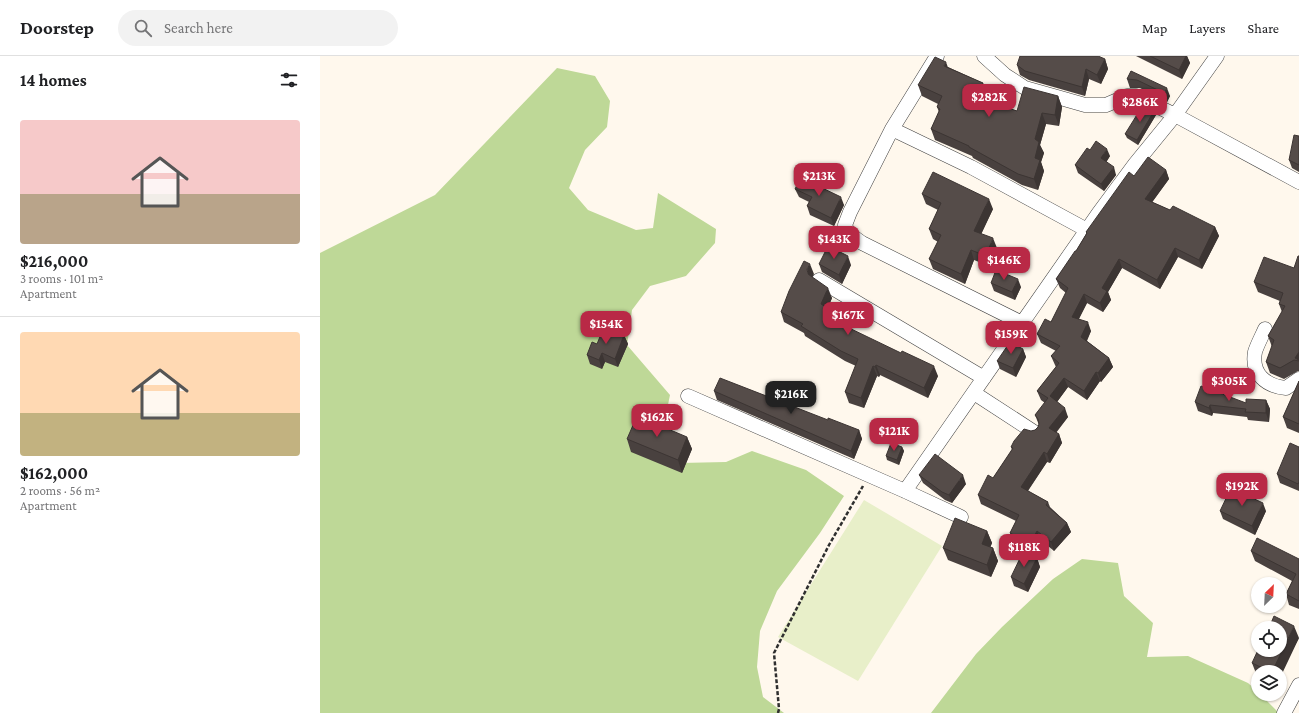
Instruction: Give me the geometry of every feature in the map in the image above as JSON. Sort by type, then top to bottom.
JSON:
[{"type":"street","points":[[937,56],[892,129],[850,212],[845,225],[848,233],[862,243],[1022,323]]},
{"type":"street","points":[[984,56],[1006,75],[1025,88],[1086,105],[1106,105],[1127,96],[1136,96],[1175,115],[1299,182]]},
{"type":"street","points":[[905,491],[1087,230],[1135,164],[1175,115],[1217,56]]},
{"type":"street","points":[[892,129],[971,167],[1087,230]]},
{"type":"street","points":[[819,280],[984,378]]},
{"type":"street","points":[[1265,329],[1255,351],[1256,371],[1265,381],[1277,387],[1286,388],[1299,379]]},
{"type":"street","points":[[974,393],[1034,432]]},
{"type":"street","points":[[688,396],[961,517]]},
{"type":"street","points":[[1284,713],[1299,685]]},
{"type":"path","points":[[778,713],[779,709],[774,653],[829,545],[869,476]]},
{"type":"green space","points":[[557,68],[595,76],[610,101],[607,127],[585,150],[569,188],[588,210],[636,230],[653,228],[658,193],[716,229],[715,243],[686,276],[650,286],[632,310],[627,345],[670,395],[662,434],[680,463],[726,462],[752,451],[806,470],[844,496],[820,533],[777,591],[760,631],[757,667],[763,697],[784,713],[320,713],[320,253],[435,195]]},
{"type":"green space","points":[[864,500],[942,546],[858,681],[778,637]]},
{"type":"green space","points":[[1082,559],[1118,563],[1124,596],[1153,623],[1147,657],[1188,656],[1248,683],[1251,686],[1251,701],[1267,701],[1279,713],[931,713],[976,654],[1002,627],[1053,579]]},
{"type":"building","points":[[1020,56],[1098,56],[1105,59],[1097,75],[1086,69],[1082,87],[1025,71],[1017,65]]},
{"type":"building","points":[[1150,56],[1186,56],[1179,70]]},
{"type":"building","points":[[935,57],[946,62],[944,66],[983,83],[982,86],[991,90],[988,98],[994,101],[993,103],[1017,111],[1024,87],[1058,96],[1055,115],[1042,113],[1035,139],[1039,142],[1035,158],[1040,160],[1034,179],[1018,174],[969,146],[931,129],[940,109],[937,107],[942,96],[918,85]]},
{"type":"building","points":[[1131,71],[1167,88],[1164,93],[1137,80],[1127,79]]},
{"type":"building","points":[[1143,105],[1154,111],[1137,140],[1125,134]]},
{"type":"building","points":[[1294,135],[1299,136],[1299,165],[1289,160]]},
{"type":"building","points":[[1096,141],[1107,149],[1101,158],[1114,167],[1101,184],[1075,165],[1087,148],[1090,150]]},
{"type":"building","points":[[1148,157],[1166,170],[1145,199],[1170,210],[1173,206],[1215,227],[1199,260],[1175,248],[1157,280],[1119,259],[1102,288],[1107,291],[1100,303],[1084,294],[1072,317],[1088,322],[1081,337],[1109,358],[1098,373],[1096,372],[1084,391],[1064,378],[1050,396],[1065,408],[1049,428],[1059,434],[1047,454],[1044,452],[1021,487],[1048,502],[1046,505],[1067,523],[1051,542],[1037,531],[1030,544],[1010,533],[1019,515],[978,495],[988,475],[993,478],[1013,448],[1011,447],[1014,441],[1024,429],[1031,431],[1038,427],[1038,419],[1035,415],[1048,398],[1037,391],[1059,363],[1051,356],[1060,346],[1037,334],[1045,319],[1051,322],[1068,288],[1056,279],[1076,251],[1087,233],[1086,232],[1129,172],[1134,176]]},
{"type":"building","points":[[933,172],[989,199],[974,231],[993,238],[986,256],[971,250],[961,274],[929,259],[941,235],[929,229],[941,203],[922,194]]},
{"type":"building","points":[[802,175],[818,183],[816,185],[841,197],[831,218],[807,206],[812,197],[795,189]]},
{"type":"building","points":[[828,246],[848,256],[839,275],[819,264]]},
{"type":"building","points":[[1298,256],[1299,352],[1295,358],[1299,361],[1294,360],[1280,368],[1266,362],[1274,340],[1268,336],[1285,306],[1279,304],[1283,293],[1254,282],[1264,257],[1294,268]]},
{"type":"building","points":[[804,261],[810,264],[807,269],[808,274],[828,288],[821,304],[848,320],[845,326],[901,353],[902,351],[934,366],[924,388],[876,365],[875,367],[873,366],[861,398],[845,392],[858,359],[841,351],[801,326],[803,324],[781,312],[789,291]]},
{"type":"building","points":[[996,270],[1018,279],[1012,292],[991,283]]},
{"type":"building","points":[[604,327],[624,335],[615,359],[602,353],[599,360],[587,355],[592,342],[597,344]]},
{"type":"building","points":[[1010,342],[1023,349],[1013,368],[997,361]]},
{"type":"building","points":[[720,378],[828,420],[828,418],[859,430],[851,451],[714,391]]},
{"type":"building","points":[[1299,381],[1299,424],[1283,417]]},
{"type":"building","points":[[1201,386],[1246,403],[1246,399],[1266,400],[1266,413],[1245,412],[1246,409],[1210,405],[1209,408],[1195,402]]},
{"type":"building","points":[[637,416],[687,437],[678,460],[627,439]]},
{"type":"building","points":[[891,443],[902,447],[897,460],[886,456]]},
{"type":"building","points":[[1290,443],[1299,447],[1298,484],[1277,474]]},
{"type":"building","points":[[935,454],[963,475],[949,495],[942,492],[919,475]]},
{"type":"building","points":[[1231,488],[1263,503],[1252,526],[1220,511]]},
{"type":"building","points":[[955,518],[987,531],[982,544],[993,548],[987,565],[943,548]]},
{"type":"building","points":[[1257,538],[1299,559],[1299,601],[1287,595],[1296,574],[1251,551]]},
{"type":"building","points":[[1023,552],[1037,558],[1024,584],[1011,577]]},
{"type":"building","points":[[1274,616],[1284,621],[1272,621]]},
{"type":"building","points":[[1287,622],[1294,626],[1287,641]]},
{"type":"building","points":[[1255,657],[1279,657],[1275,665],[1256,665],[1252,663]]}]
